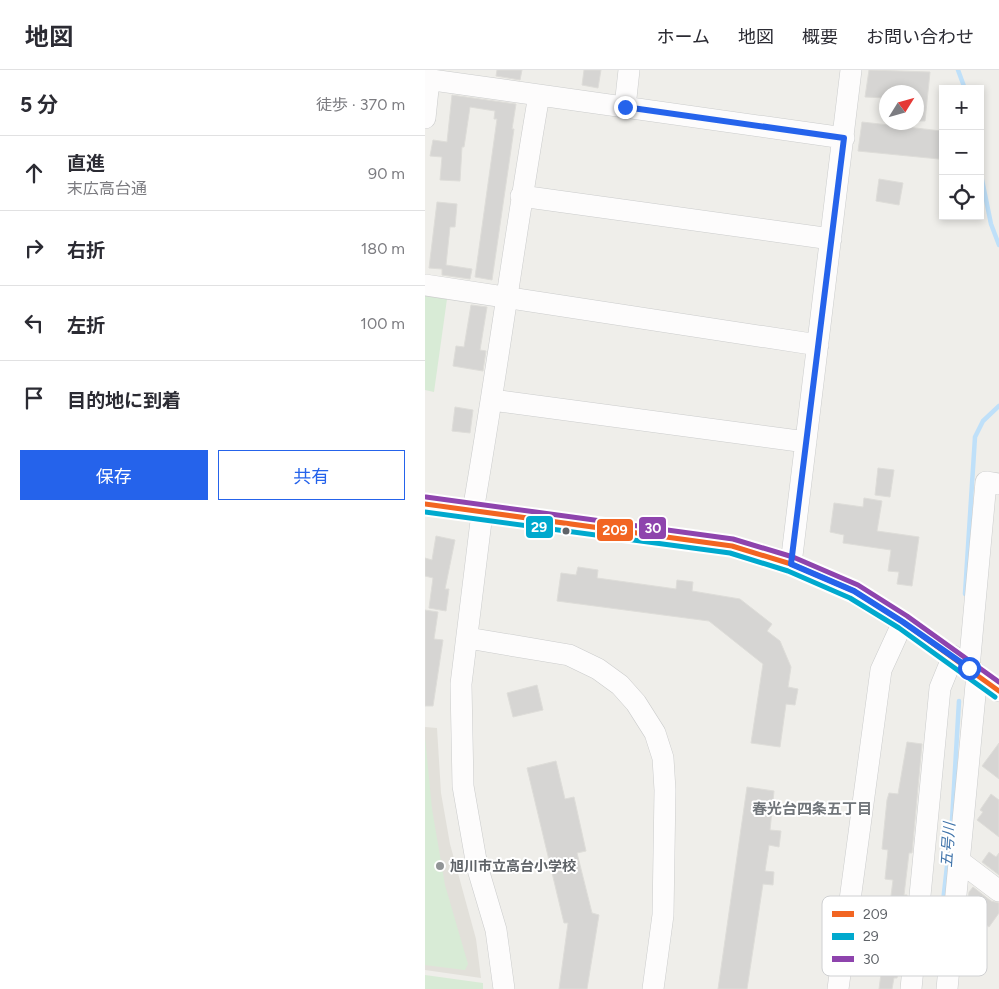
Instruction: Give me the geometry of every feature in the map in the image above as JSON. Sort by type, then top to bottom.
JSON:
[{"type":"street","points":[[625,107],[629,70]]},
{"type":"street","points":[[791,564],[851,70]]},
{"type":"street","points":[[425,118],[427,79],[844,138]]},
{"type":"street","points":[[504,989],[496,930],[477,866],[463,786],[461,684],[468,638],[477,512],[521,196],[539,95]]},
{"type":"street","points":[[521,196],[831,239]]},
{"type":"street","points":[[425,285],[818,345]]},
{"type":"street","points":[[492,400],[806,442]]},
{"type":"street","points":[[955,896],[966,666],[986,482],[999,484]]},
{"type":"street","points":[[425,504],[732,546],[791,564],[854,591],[903,622],[999,691]]},
{"type":"street","points":[[851,896],[881,670],[903,622]]},
{"type":"street","points":[[468,638],[569,655],[598,669],[620,685],[637,703],[655,733],[663,758],[665,790],[663,915],[653,989]]},
{"type":"street","points":[[920,896],[940,688],[966,666]]},
{"type":"street","points":[[958,860],[999,891]]},
{"type":"street","points":[[838,989],[840,976]]},
{"type":"street","points":[[911,989],[912,976]]},
{"type":"street","points":[[947,989],[948,976]]},
{"type":"shaded area","name":"旭川市立高台小学校","points":[[425,727],[437,728],[441,793],[450,844],[476,939],[481,978],[425,970]]},
{"type":"green space","points":[[425,296],[447,299],[434,392],[425,390]]},
{"type":"green space","points":[[425,737],[432,809],[445,885],[468,964],[465,970],[425,965]]},
{"type":"green space","points":[[425,975],[483,983],[483,989],[425,989]]},
{"type":"building","points":[[497,70],[522,70],[520,80],[496,76]]},
{"type":"building","points":[[584,70],[601,70],[598,88],[582,85]]},
{"type":"building","points":[[869,70],[930,72],[925,121],[924,85],[879,85],[879,98],[865,97]]},
{"type":"building","points":[[452,95],[516,104],[492,280],[475,277],[497,119],[494,119],[495,111],[470,107],[464,147],[462,147],[460,181],[440,180],[442,157],[430,156],[433,140],[447,142]]},
{"type":"building","points":[[862,122],[879,124],[879,130],[924,129],[939,131],[939,159],[858,151]]},
{"type":"building","points":[[879,179],[903,183],[899,205],[876,201]]},
{"type":"building","points":[[437,202],[457,204],[455,227],[450,227],[446,265],[472,269],[470,279],[442,275],[442,269],[429,268]]},
{"type":"building","points":[[471,305],[487,307],[480,350],[486,351],[483,371],[453,366],[456,346],[464,347]]},
{"type":"building","points":[[455,407],[473,410],[470,433],[452,431]]},
{"type":"building","points":[[878,468],[894,470],[890,497],[875,495]]},
{"type":"building","points":[[864,498],[882,501],[877,531],[919,537],[912,586],[897,584],[899,572],[888,571],[891,550],[843,543],[844,535],[830,532],[834,503],[863,507]]},
{"type":"building","points":[[436,536],[455,540],[445,589],[449,589],[446,611],[429,608],[433,578],[425,576],[425,558],[432,560]]},
{"type":"building","points":[[578,567],[598,570],[597,578],[676,589],[677,580],[693,582],[692,591],[740,599],[772,624],[767,631],[780,641],[791,667],[788,687],[798,689],[795,705],[786,704],[780,747],[751,743],[763,664],[709,621],[557,601],[561,573],[576,575]]},
{"type":"building","points":[[425,610],[438,612],[434,639],[443,640],[433,706],[425,706]]},
{"type":"building","points":[[537,685],[543,710],[513,717],[507,693]]},
{"type":"building","points":[[907,742],[922,744],[912,853],[909,853],[904,895],[907,896],[891,896],[893,880],[885,879],[888,850],[882,849],[889,793],[898,794]]},
{"type":"building","points":[[999,743],[999,779],[982,766]]},
{"type":"building","points":[[556,761],[565,799],[574,797],[586,851],[577,853],[592,913],[599,915],[587,989],[559,989],[568,923],[564,923],[527,768]]},
{"type":"building","points":[[747,787],[774,791],[770,830],[781,831],[779,847],[769,845],[765,871],[774,872],[773,885],[763,884],[747,989],[718,989]]},
{"type":"building","points":[[991,794],[999,800],[999,837],[977,820],[983,812],[980,810]]},
{"type":"building","points":[[989,852],[996,857],[999,853],[999,875],[982,862]]},
{"type":"building","points":[[973,887],[985,896],[968,896]]},
{"type":"building","points":[[987,898],[999,903],[999,913],[989,927],[987,926]]},
{"type":"building","points":[[881,976],[897,976],[897,978],[894,978],[892,989],[879,989]]},
{"type":"waterway","name":"五号川","points":[[958,70],[964,85]]},
{"type":"waterway","name":"五号川","points":[[981,175],[991,224],[999,245]]},
{"type":"waterway","name":"五号川","points":[[965,594],[975,437],[983,421],[999,406]]},
{"type":"waterway","name":"五号川","points":[[944,896],[952,821],[959,701]]},
{"type":"transit line","name":"30","points":[[426,497],[733,539],[793,557],[858,585],[907,616],[999,682]]},
{"type":"transit line","name":"209","points":[[425,504],[732,546],[791,564],[854,591],[903,622],[999,691]]},
{"type":"transit line","name":"29","points":[[425,512],[730,553],[788,571],[850,598],[899,628],[995,697]]},
{"type":"place","name":"旭川市立高台小学校","points":[[440,866]]},
{"type":"district","name":"春光台四条五丁目","points":[[812,809]]},
{"type":"route","points":[[625,107],[844,138],[791,564],[854,591],[903,622],[969,668]]}]
